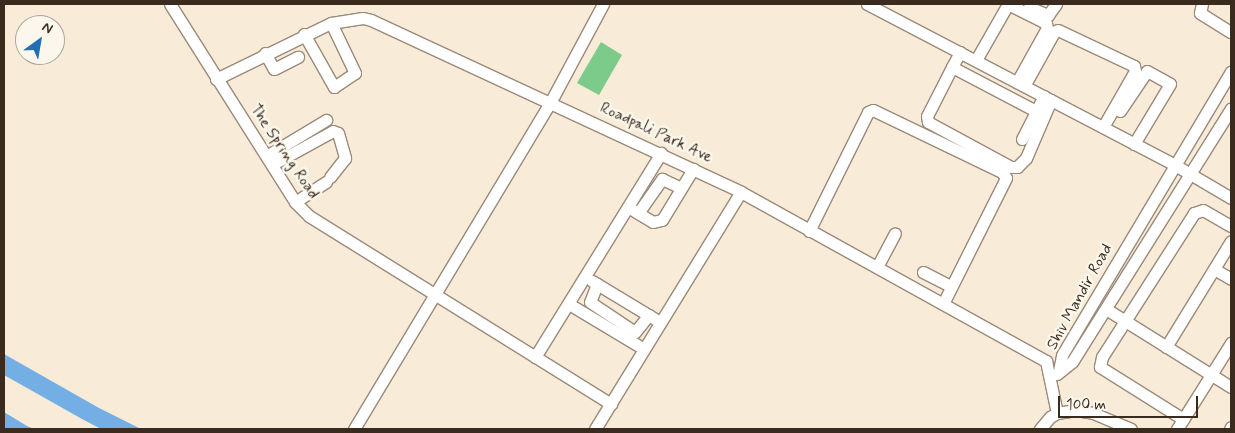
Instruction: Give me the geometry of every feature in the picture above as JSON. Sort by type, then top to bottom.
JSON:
[{"type":"street","name":"The Spring Road","points":[[170,4],[216,79],[271,160],[295,202],[324,227],[611,404]]},
{"type":"street","points":[[354,429],[551,101],[603,4]]},
{"type":"street","points":[[867,4],[1175,165],[1231,198]]},
{"type":"street","points":[[976,60],[1008,4],[1046,23],[1047,28],[1021,84]]},
{"type":"street","points":[[1023,4],[1048,15],[1056,4]]},
{"type":"street","points":[[1202,4],[1200,13],[1231,32]]},
{"type":"street","name":"Roadpali Park Ave","points":[[216,79],[304,34],[331,23],[363,18],[371,20],[551,101],[741,192],[1046,361],[1050,384]]},
{"type":"street","points":[[304,34],[334,87],[355,74],[331,23]]},
{"type":"street","points":[[1021,84],[1054,32],[1058,30],[1134,66],[1135,71],[1105,128]]},
{"type":"street","points":[[265,53],[274,69],[299,59],[290,41]]},
{"type":"street","points":[[960,52],[927,116],[930,125],[1017,167],[1026,158],[1040,113],[1047,98]]},
{"type":"street","points":[[952,67],[1040,113]]},
{"type":"street","points":[[1105,128],[1147,71],[1171,88],[1134,144]]},
{"type":"street","name":"Shiv Mandir Road","points":[[1059,372],[1062,355],[1231,71]]},
{"type":"street","name":"Shiv Mandir Road","points":[[1059,372],[1072,362],[1231,109]]},
{"type":"street","points":[[809,231],[868,112],[872,110],[1002,172],[1006,178],[943,304]]},
{"type":"street","points":[[1022,139],[1040,113]]},
{"type":"street","points":[[271,160],[326,120]]},
{"type":"street","points":[[271,160],[333,131],[338,132],[346,158],[328,180],[295,202]]},
{"type":"street","points":[[535,357],[661,153]]},
{"type":"street","points":[[628,207],[653,222],[662,220],[693,169]]},
{"type":"street","points":[[638,213],[662,179],[682,188]]},
{"type":"street","points":[[595,429],[741,192]]},
{"type":"street","points":[[1183,419],[1100,367],[1102,357],[1194,213],[1203,210],[1231,226]]},
{"type":"street","points":[[877,267],[895,233]]},
{"type":"street","points":[[1166,347],[1231,241]]},
{"type":"street","points":[[1214,269],[1231,279]]},
{"type":"street","points":[[923,272],[951,286]]},
{"type":"street","points":[[586,277],[661,322]]},
{"type":"street","points":[[597,284],[590,302],[635,332],[649,315]]},
{"type":"street","points":[[569,304],[644,349]]},
{"type":"street","points":[[1106,309],[1231,387]]},
{"type":"street","points":[[1176,429],[1231,343]]},
{"type":"street","points":[[1057,413],[1050,384],[1059,372]]},
{"type":"street","points":[[1040,429],[1050,417],[1057,413],[1076,410],[1093,413],[1131,429]]},
{"type":"green space","points":[[601,42],[622,55],[599,95],[577,83]]},
{"type":"water","points":[[4,354],[99,408],[141,429],[101,429],[82,419],[4,375]]},
{"type":"water","points":[[4,412],[27,426],[34,429],[4,429]]}]
